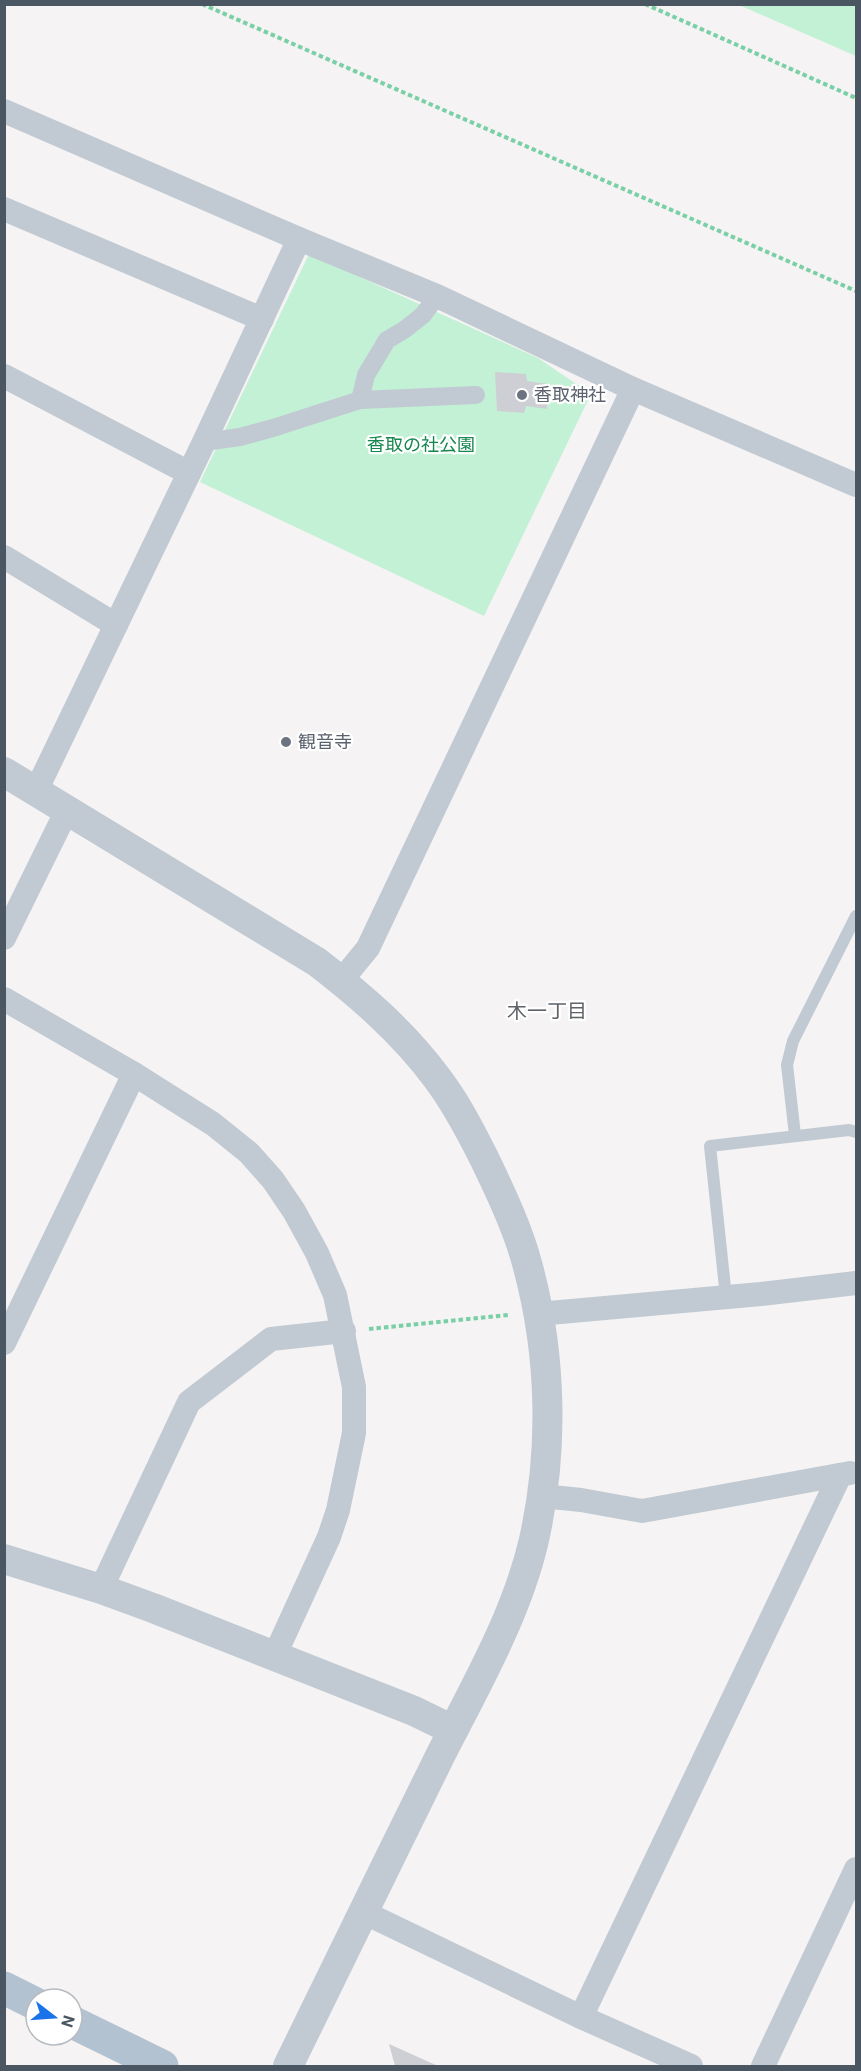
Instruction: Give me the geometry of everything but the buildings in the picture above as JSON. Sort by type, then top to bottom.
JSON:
[{"type":"main road","points":[[4,1988],[24,1998]]},
{"type":"main road","points":[[84,2028],[162,2067]]},
{"type":"street","points":[[4,111],[299,239],[437,296],[633,389],[856,485]]},
{"type":"street","points":[[4,209],[262,319]]},
{"type":"street","points":[[36,791],[299,239]]},
{"type":"street","points":[[360,400],[366,375],[387,340],[423,315],[437,296]]},
{"type":"street","points":[[4,376],[189,473]]},
{"type":"street","points":[[341,981],[368,948],[633,389]]},
{"type":"street","points":[[204,442],[240,437],[360,400],[476,395]]},
{"type":"street","points":[[4,556],[116,625]]},
{"type":"street","points":[[4,772],[317,962],[398,1031],[437,1077],[461,1114],[492,1175],[528,1265],[545,1361],[547,1405],[547,1454],[542,1496],[532,1546],[502,1631],[288,2067]]},
{"type":"street","points":[[4,938],[67,810]]},
{"type":"street","points":[[4,999],[134,1074],[213,1124],[249,1154],[273,1180],[294,1211],[317,1253],[335,1295],[354,1387],[354,1433],[346,1479],[329,1537],[274,1657]]},
{"type":"street","points":[[4,1343],[134,1074]]},
{"type":"street","points":[[538,1314],[856,1283]]},
{"type":"street","points":[[101,1589],[189,1402],[271,1339],[344,1331]]},
{"type":"street","points":[[542,1496],[582,1500],[642,1511],[847,1481]]},
{"type":"street","points":[[580,2017],[847,1481]]},
{"type":"street","points":[[4,1559],[101,1589],[153,1608],[414,1711],[453,1730]]},
{"type":"street","points":[[763,2067],[856,1869]]},
{"type":"street","points":[[363,1912],[580,2017],[691,2067]]},
{"type":"lane","points":[[795,1135],[787,1065],[794,1041],[856,916]]},
{"type":"lane","points":[[726,1297],[710,1146],[795,1135],[849,1130],[856,1132]]},
{"type":"path","points":[[202,4],[856,291]]},
{"type":"path","points":[[645,4],[856,98]]},
{"type":"path","points":[[344,1331],[508,1315]]},
{"type":"green space","points":[[739,5],[856,5],[856,56]]},
{"type":"green space","name":"香取の社公園","points":[[309,254],[538,358],[591,394],[484,616],[200,482]]},
{"type":"place","name":"香取神社","points":[[522,395]]},
{"type":"place","name":"観音寺","points":[[286,742]]},
{"type":"district","name":"木一丁目","points":[[547,1011]]}]
